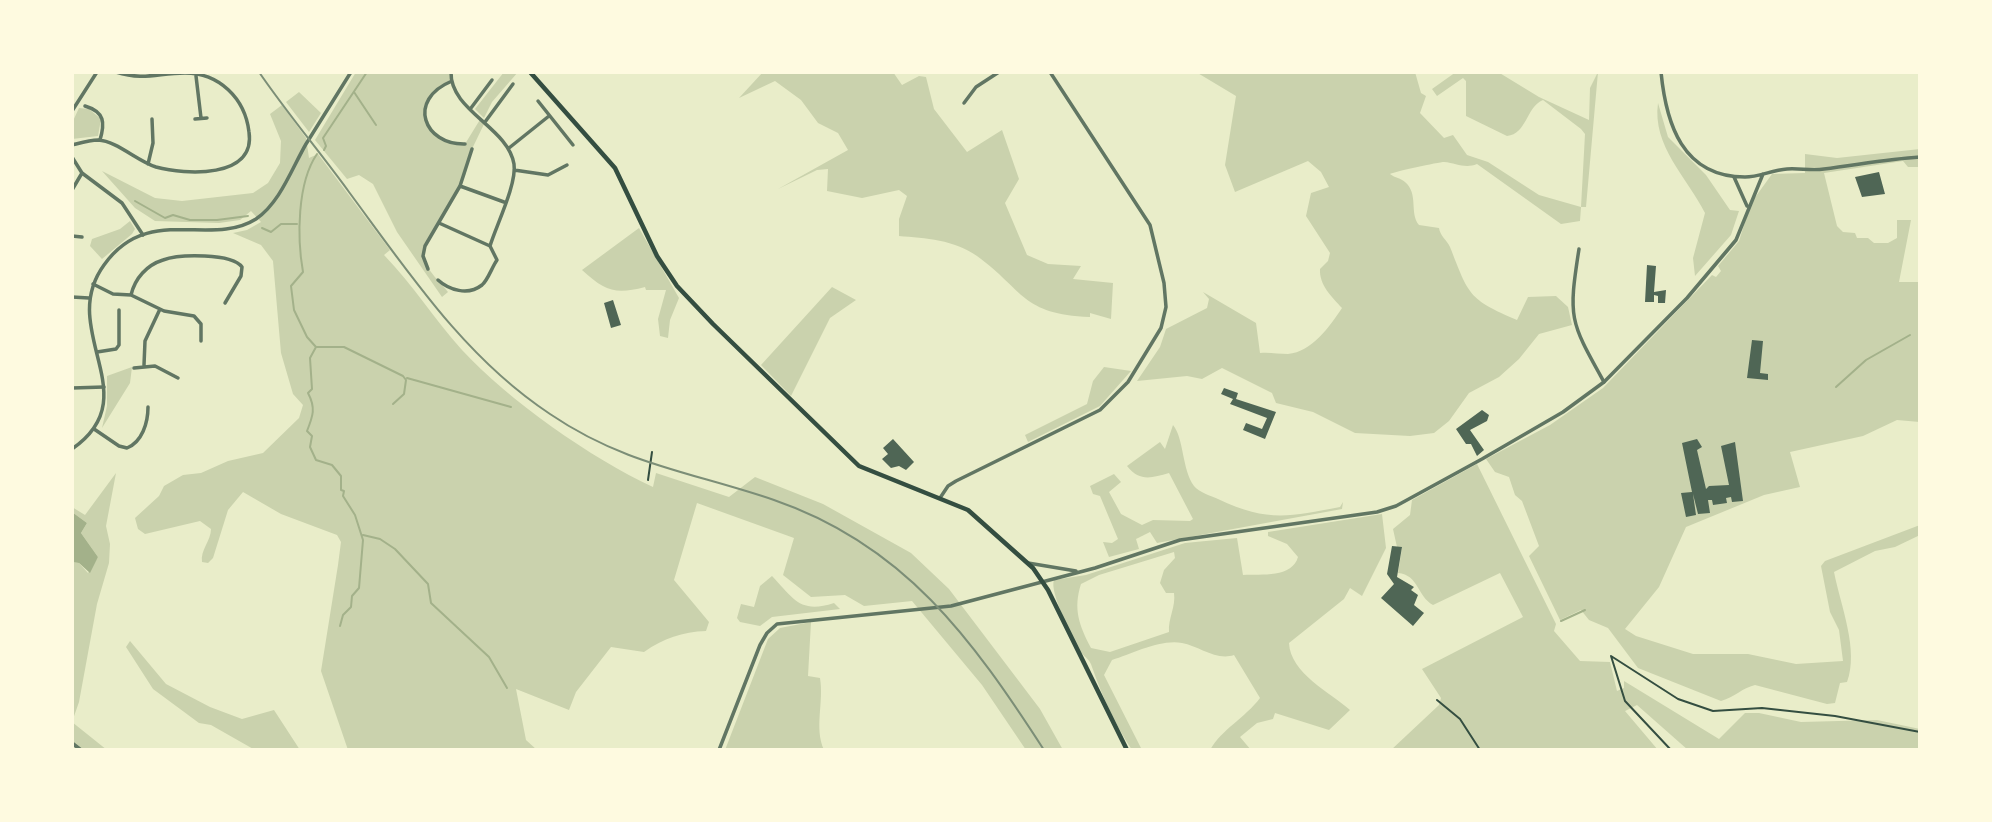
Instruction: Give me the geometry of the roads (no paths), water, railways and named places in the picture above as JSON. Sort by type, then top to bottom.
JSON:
[{"type":"main road","points":[[530,72],[615,168],[657,256],[686,296],[859,466],[968,510],[1041,580],[1127,750]]},
{"type":"street","points":[[72,111],[97,72]]},
{"type":"street","points":[[72,145],[100,140],[148,164],[168,169],[217,170],[239,162],[247,151],[249,129],[236,98],[218,82],[190,73],[152,78],[116,72]]},
{"type":"street","points":[[72,449],[94,429],[104,403],[104,387],[88,321],[89,298],[93,284],[114,253],[143,235],[175,228],[232,228],[257,218],[278,193],[351,72]]},
{"type":"street","points":[[452,72],[452,81],[471,108],[509,148],[514,170],[490,247]]},
{"type":"street","points":[[964,103],[976,87],[999,72]]},
{"type":"street","points":[[940,498],[948,486],[956,481],[1100,410],[1128,382],[1161,328],[1166,307],[1164,283],[1150,225],[1050,72]]},
{"type":"street","points":[[1661,72],[1668,119],[1675,135],[1700,164],[1711,171],[1734,177],[1782,169],[1822,170],[1856,162],[1920,157]]},
{"type":"street","points":[[196,76],[201,118]]},
{"type":"street","points":[[471,108],[492,80]]},
{"type":"street","points":[[452,81],[429,95],[425,103],[425,114],[433,131],[458,144],[465,144]]},
{"type":"street","points":[[485,122],[513,84]]},
{"type":"street","points":[[72,95],[78,101]]},
{"type":"street","points":[[538,101],[573,145]]},
{"type":"street","points":[[91,108],[94,103]]},
{"type":"street","points":[[85,106],[91,108],[104,122],[100,140]]},
{"type":"street","points":[[509,148],[549,116]]},
{"type":"street","points":[[195,119],[207,118]]},
{"type":"street","points":[[148,164],[152,147],[152,119]]},
{"type":"street","points":[[458,144],[462,150]]},
{"type":"street","points":[[428,269],[423,256],[425,246],[460,186],[472,149]]},
{"type":"street","points":[[72,157],[82,173],[122,203],[143,235]]},
{"type":"street","points":[[514,170],[548,175],[567,165]]},
{"type":"street","points":[[72,190],[82,173]]},
{"type":"street","points":[[719,750],[760,645],[771,628],[788,621],[951,606],[1041,580],[1080,572],[1180,540],[1244,533],[1396,506],[1563,412],[1605,382],[1687,298],[1736,240],[1742,230],[1747,206],[1762,174]]},
{"type":"street","points":[[1734,177],[1747,206]]},
{"type":"street","points":[[460,186],[504,202]]},
{"type":"street","points":[[438,281],[450,290],[479,287],[497,260],[490,247],[439,223]]},
{"type":"street","points":[[72,236],[82,237]]},
{"type":"street","points":[[1579,249],[1571,299],[1572,317],[1579,337],[1605,382]]},
{"type":"street","points":[[131,295],[140,275],[163,260],[216,257],[238,262],[242,267],[241,276],[225,303]]},
{"type":"street","points":[[93,284],[113,294],[131,295],[160,309],[198,319],[201,341]]},
{"type":"street","points":[[224,293],[229,296]]},
{"type":"street","points":[[72,297],[89,298]]},
{"type":"street","points":[[144,365],[145,341],[160,309]]},
{"type":"street","points":[[97,352],[116,349],[119,345],[119,310]]},
{"type":"street","points":[[135,368],[144,365],[161,368],[178,378]]},
{"type":"street","points":[[72,388],[104,387]]},
{"type":"street","points":[[94,429],[119,446],[127,448],[137,442],[150,416],[148,407]]},
{"type":"street","points":[[1026,563],[1080,572]]},
{"type":"street","points":[[72,743],[81,750]]},
{"type":"waterway","points":[[324,150],[326,146],[323,138],[367,72]]},
{"type":"waterway","points":[[354,92],[376,125]]},
{"type":"waterway","points":[[317,154],[310,166],[302,195],[300,243],[303,272],[291,286],[294,310],[307,337],[316,347],[344,347],[403,376],[406,380],[404,394],[393,404]]},
{"type":"waterway","points":[[135,201],[165,218],[173,215],[190,220],[217,220],[248,216]]},
{"type":"waterway","points":[[262,228],[271,232],[281,224],[297,224]]},
{"type":"waterway","points":[[1836,387],[1866,360],[1910,335]]},
{"type":"waterway","points":[[316,347],[310,358],[312,389],[308,393],[313,412],[307,431],[312,436],[310,447],[316,460],[332,465],[341,476],[343,496],[355,515],[363,540],[359,588],[352,596],[351,607],[343,615],[340,626]]},
{"type":"waterway","points":[[407,378],[511,407]]},
{"type":"waterway","points":[[363,535],[380,539],[395,549],[428,584],[431,603],[489,657],[507,688]]},
{"type":"waterway","points":[[1561,621],[1585,610]]},
{"type":"railway","points":[[259,72],[440,312],[465,341],[519,392],[550,414],[605,445],[659,466],[774,500],[820,519],[861,542],[931,600],[961,634],[990,670],[1044,750]]}]
